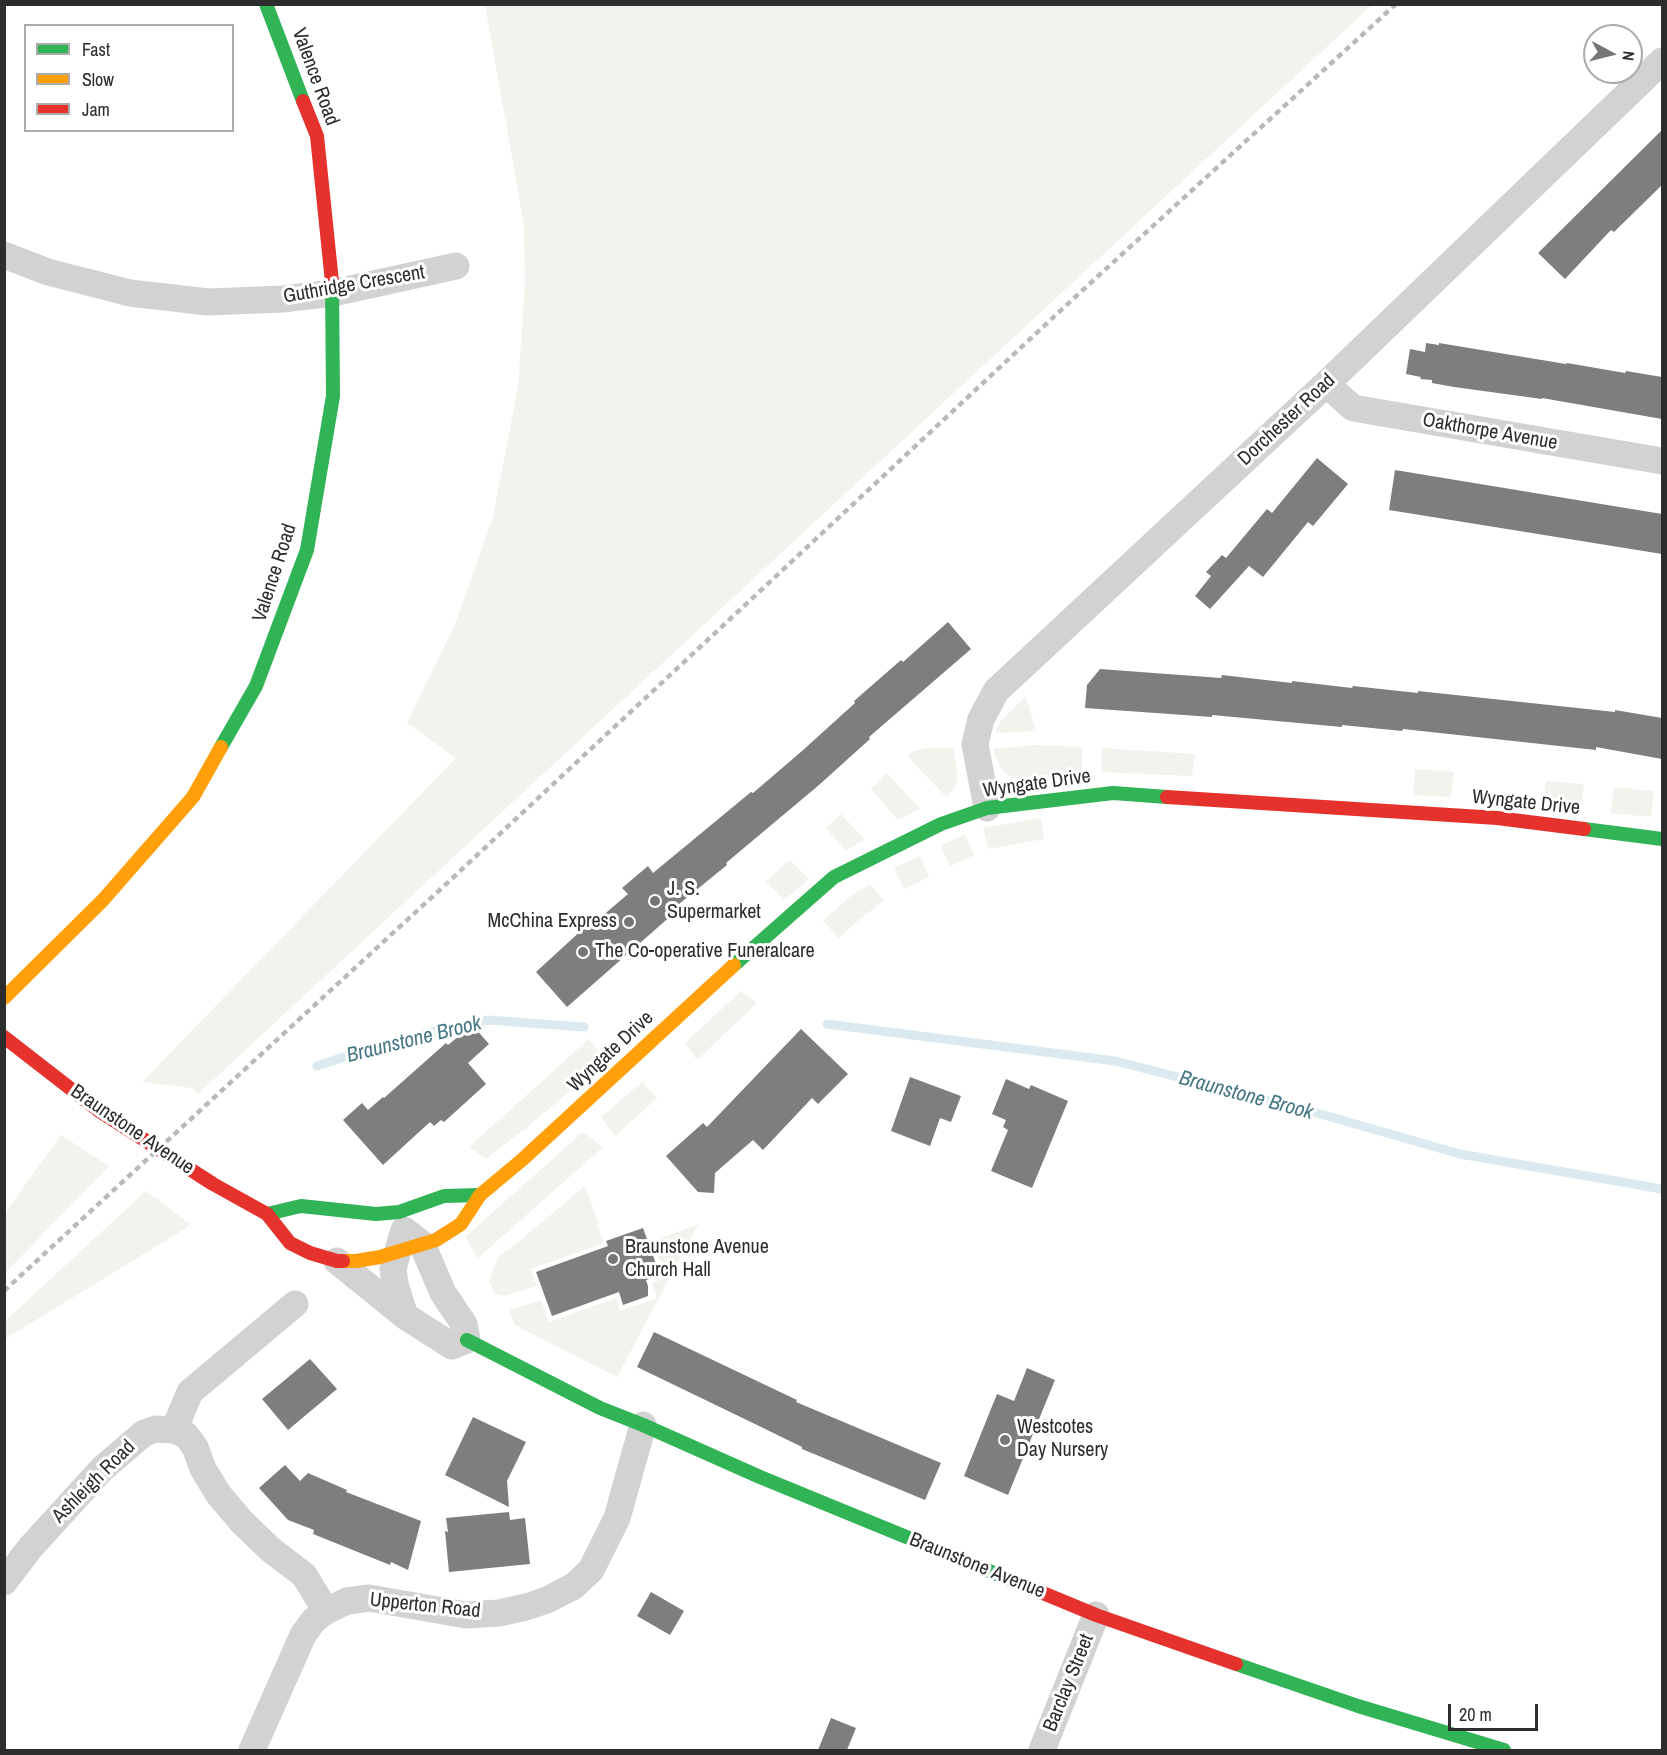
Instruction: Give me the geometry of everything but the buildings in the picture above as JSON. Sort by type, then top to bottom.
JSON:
[{"type":"street","name":"Valence Road","points":[[4,998],[103,900],[193,797],[256,686],[307,550],[333,396],[333,292],[317,136],[266,4]]},
{"type":"street","name":"Dorchester Road","points":[[987,808],[975,744],[981,719],[996,691],[1326,384],[1662,62]]},
{"type":"street","name":"Guthridge Crescent","points":[[4,255],[48,272],[130,293],[208,302],[282,299],[333,292],[456,266]]},
{"type":"street","name":"Oakthorpe Avenue","points":[[1326,384],[1353,408],[1662,461]]},
{"type":"street","name":"Wyngate Drive","points":[[406,1234],[436,1240],[461,1224],[480,1195],[523,1159],[735,964],[834,877],[941,824],[987,808],[1113,793],[1497,818],[1662,839]]},
{"type":"street","name":"Braunstone Avenue","points":[[4,1037],[98,1110],[213,1184],[267,1214],[290,1243],[310,1253],[337,1261],[380,1257],[406,1234]]},
{"type":"street","points":[[405,1316],[393,1269],[406,1234],[444,1196],[480,1195]]},
{"type":"street","points":[[267,1214],[301,1206],[376,1214],[406,1234],[464,1324],[467,1340]]},
{"type":"street","name":"Braunstone Avenue","points":[[337,1261],[405,1316],[452,1346],[467,1340],[600,1408],[760,1477],[1096,1615],[1358,1706],[1504,1750]]},
{"type":"street","points":[[295,1304],[190,1392],[174,1430],[186,1435],[195,1447],[203,1469],[219,1495],[242,1522],[271,1550],[304,1575],[326,1611]]},
{"type":"street","name":"Upperton Road","points":[[252,1750],[303,1635],[314,1620],[326,1611],[347,1601],[369,1598],[466,1615],[499,1613],[526,1607],[574,1586],[591,1570],[617,1518],[643,1425]]},
{"type":"street","name":"Ashleigh Road","points":[[4,1582],[30,1548],[102,1469],[144,1433],[156,1429],[174,1430]]},
{"type":"street","name":"Barclay Street","points":[[1042,1750],[1096,1615]]},
{"type":"shaded area","points":[[485,5],[1372,5],[198,1094],[192,1088],[142,1082],[456,758],[407,723],[456,622],[493,517],[518,387],[525,283],[524,225]]},
{"type":"shaded area","points":[[1026,696],[1036,731],[995,733],[1000,722]]},
{"type":"shaded area","points":[[1038,745],[1082,747],[1082,773],[1017,778],[1006,773],[1001,767],[993,749]]},
{"type":"shaded area","points":[[927,748],[954,748],[957,780],[946,797],[907,756],[914,751]]},
{"type":"shaded area","points":[[1102,748],[1195,754],[1192,776],[1101,772]]},
{"type":"shaded area","points":[[1415,769],[1454,772],[1451,797],[1413,795]]},
{"type":"shaded area","points":[[887,773],[920,809],[898,820],[871,789]]},
{"type":"shaded area","points":[[1546,781],[1584,784],[1581,810],[1542,806]]},
{"type":"shaded area","points":[[1614,787],[1654,791],[1651,817],[1611,813]]},
{"type":"shaded area","points":[[841,814],[864,839],[846,851],[826,828]]},
{"type":"shaded area","points":[[1041,818],[1044,839],[988,849],[983,828]]},
{"type":"shaded area","points":[[965,834],[974,855],[950,866],[941,846]]},
{"type":"shaded area","points":[[920,856],[929,877],[904,889],[894,868]]},
{"type":"shaded area","points":[[790,860],[809,879],[784,900],[766,881]]},
{"type":"shaded area","points":[[870,884],[884,901],[839,938],[823,921],[851,896]]},
{"type":"shaded area","points":[[741,991],[757,1003],[697,1060],[685,1043]]},
{"type":"shaded area","points":[[589,1039],[605,1059],[532,1123],[486,1159],[469,1147]]},
{"type":"shaded area","points":[[642,1082],[657,1098],[615,1136],[601,1117]]},
{"type":"shaded area","points":[[583,1132],[603,1147],[478,1258],[465,1237]]},
{"type":"shaded area","points":[[61,1135],[109,1166],[5,1273],[5,1213]]},
{"type":"shaded area","points":[[585,1186],[604,1243],[531,1269],[537,1286],[504,1296],[495,1294],[489,1281],[498,1257]]},
{"type":"shaded area","points":[[146,1191],[191,1225],[5,1339],[5,1321]]},
{"type":"shaded area","points":[[698,1224],[617,1377],[515,1325],[509,1310],[541,1300],[549,1322],[616,1298],[620,1311],[657,1298],[652,1283],[666,1278],[653,1241]]},
{"type":"waterway","name":"Braunstone Brook","points":[[317,1066],[374,1047],[488,1020],[584,1027]]},
{"type":"waterway","name":"Braunstone Brook","points":[[827,1024],[1115,1061],[1303,1109],[1460,1154],[1662,1189]]},
{"type":"railway","points":[[4,1291],[444,886],[1073,299],[1396,4]]},
{"type":"traffic: fast","points":[[266,4],[303,101]]},
{"type":"traffic: fast","points":[[221,747],[256,686],[307,550],[333,396],[332,282]]},
{"type":"traffic: fast","points":[[734,965],[834,877],[941,824],[987,808],[1113,793],[1167,797]]},
{"type":"traffic: fast","points":[[1584,829],[1662,839]]},
{"type":"traffic: fast","points":[[267,1214],[301,1206],[376,1214],[399,1212],[444,1196],[480,1195]]},
{"type":"traffic: fast","points":[[467,1340],[600,1408],[760,1477],[1021,1584]]},
{"type":"traffic: fast","points":[[1236,1664],[1358,1706],[1504,1750]]},
{"type":"traffic: slow","points":[[4,998],[103,900],[193,797],[221,747]]},
{"type":"traffic: slow","points":[[343,1261],[380,1257],[436,1240],[461,1224],[480,1195],[523,1159],[734,965]]},
{"type":"traffic: jam","points":[[303,101],[317,136],[332,282]]},
{"type":"traffic: jam","points":[[1167,797],[1497,818],[1584,829]]},
{"type":"traffic: jam","points":[[4,1037],[98,1110],[213,1184],[267,1214],[290,1243],[310,1253],[343,1261]]},
{"type":"traffic: jam","points":[[1021,1584],[1096,1615],[1236,1664]]},
{"type":"place","name":"J. S. Supermarket","points":[[655,901]]},
{"type":"place","name":"McChina Express","points":[[629,922]]},
{"type":"place","name":"The Co-operative Funeralcare","points":[[583,952]]},
{"type":"place","name":"Braunstone Avenue Church Hall","points":[[613,1259]]},
{"type":"place","name":"Westcotes Day Nursery","points":[[1005,1440]]}]
